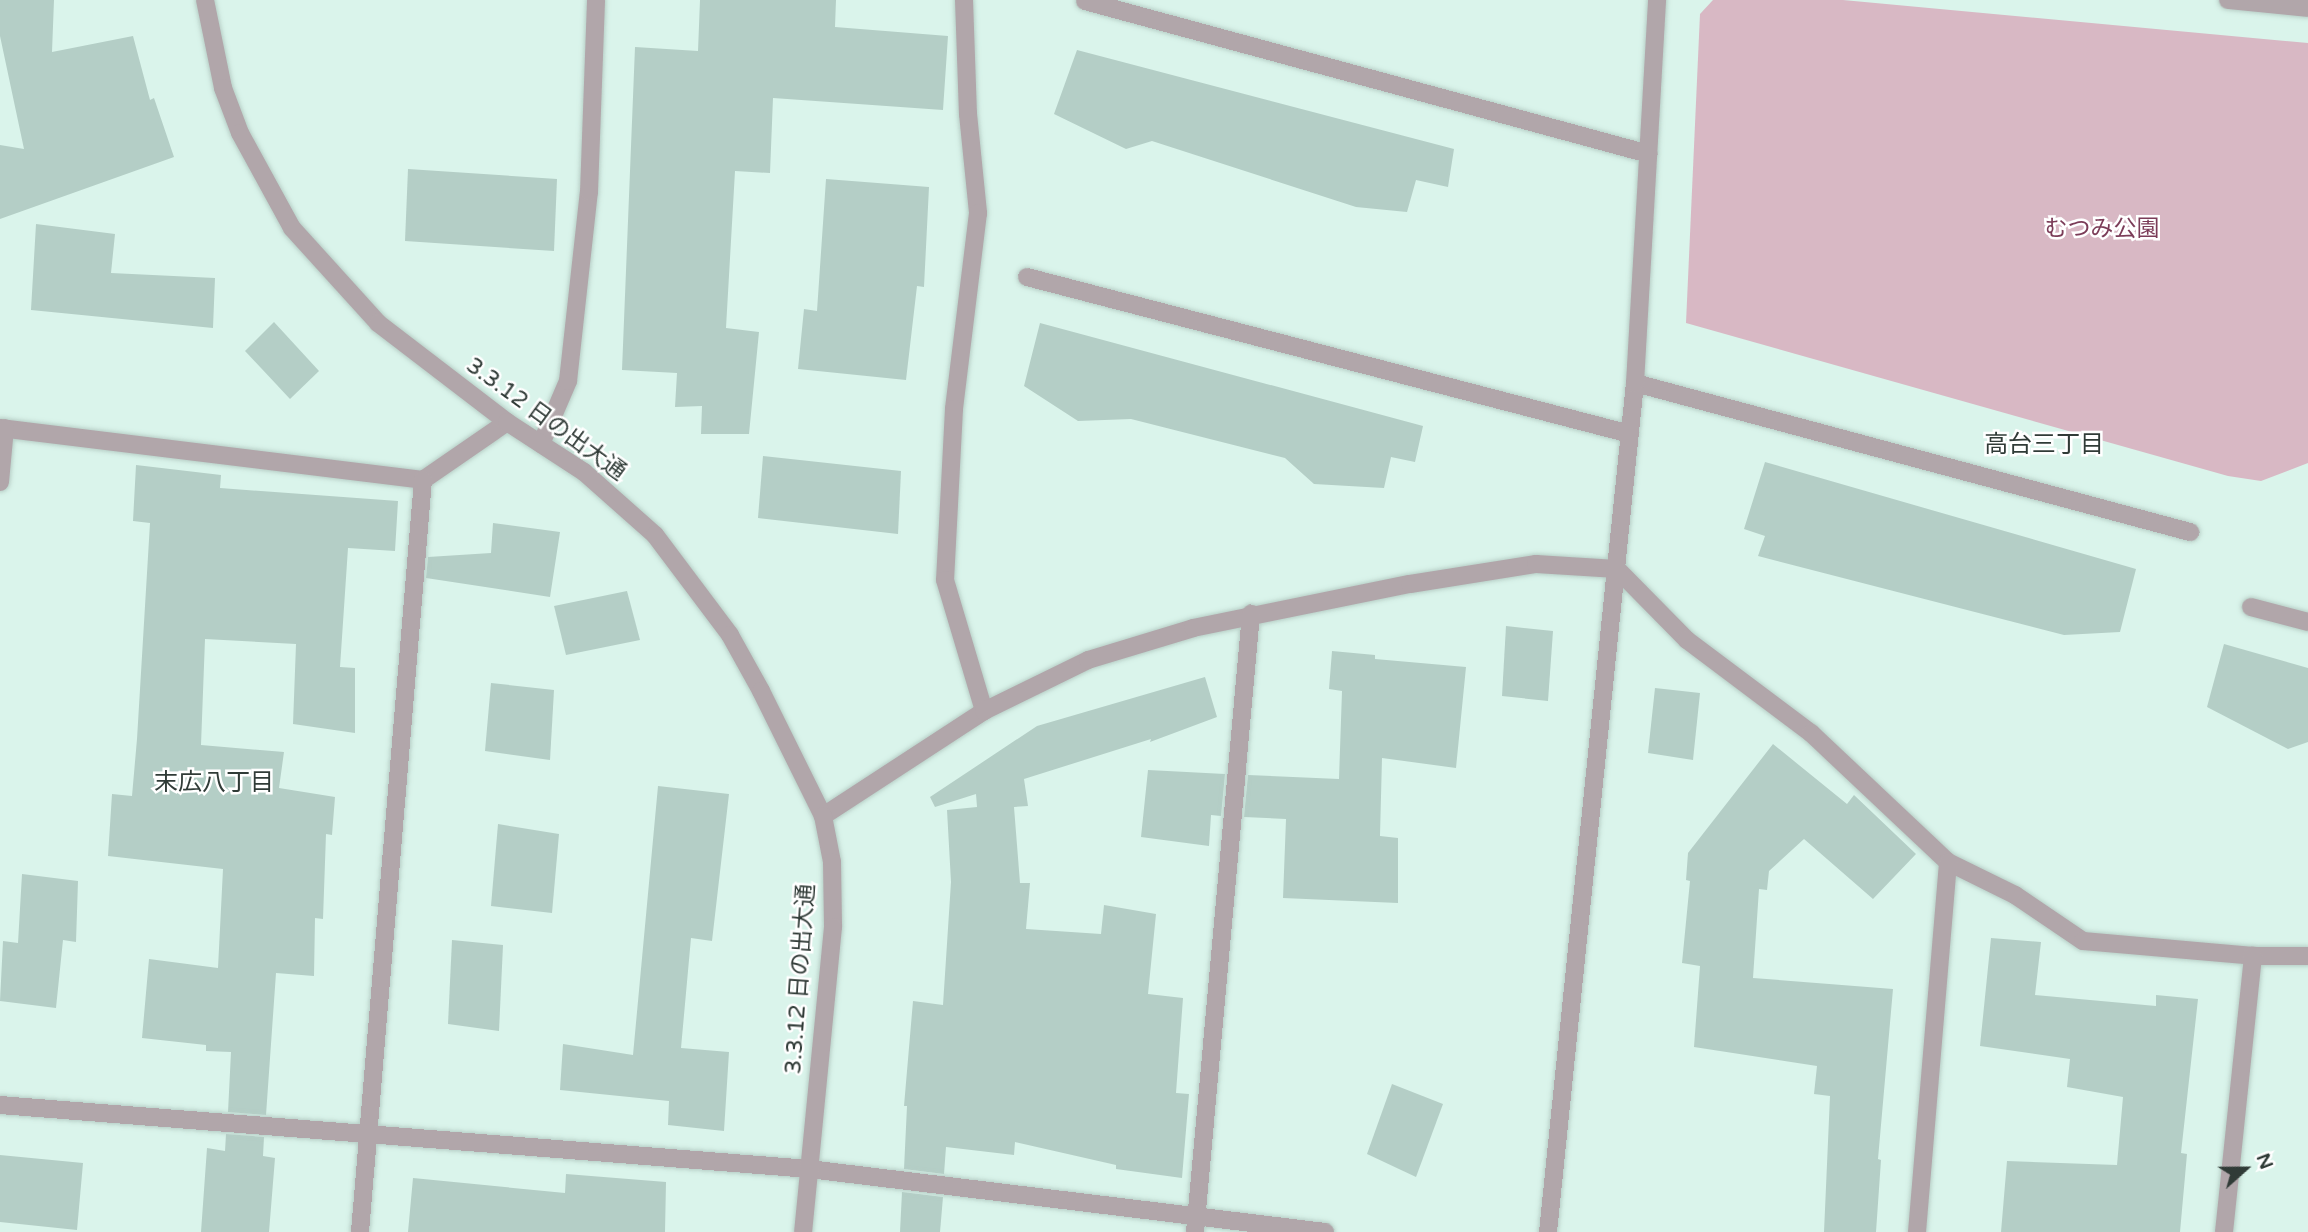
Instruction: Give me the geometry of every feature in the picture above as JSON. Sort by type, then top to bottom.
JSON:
[{"type":"street","name":"3.3.12 日の出大通","points":[[205,0],[223,88],[240,133],[292,228],[378,323],[507,422],[584,472],[655,535],[730,635],[823,816],[832,862],[833,926],[803,1232]]},
{"type":"street","points":[[541,444],[568,381],[589,192],[596,0]]},
{"type":"street","points":[[964,0],[968,114],[978,213],[954,409],[945,580],[984,711]]},
{"type":"street","points":[[1548,1232],[1635,383],[1657,0]]},
{"type":"street","points":[[2228,0],[2308,8]]},
{"type":"street","points":[[1085,1],[1649,154]]},
{"type":"street","points":[[1027,277],[1630,434]]},
{"type":"street","points":[[1635,383],[2190,532]]},
{"type":"street","points":[[0,482],[2,428],[423,480],[507,422]]},
{"type":"street","points":[[360,1232],[423,480]]},
{"type":"street","points":[[823,816],[984,711],[1088,660],[1193,628],[1251,614],[1536,564],[1617,569],[1687,640],[1811,733],[1948,862],[2015,895],[2083,941],[2253,956],[2308,956]]},
{"type":"street","points":[[2251,607],[2308,622]]},
{"type":"street","points":[[1196,1225],[1251,614]]},
{"type":"street","points":[[1916,1232],[1948,862]]},
{"type":"street","points":[[2224,1232],[2253,956]]},
{"type":"street","points":[[0,1105],[809,1169],[1196,1225],[1325,1232]]},
{"type":"green space","name":"むつみ公園","points":[[1713,0],[1843,0],[2308,43],[2308,463],[2261,481],[2228,476],[1686,323],[1700,14]]},
{"type":"building","points":[[0,0],[54,0],[52,52],[133,36],[150,100],[154,98],[174,157],[0,219],[0,145],[24,149],[0,36]]},
{"type":"building","points":[[700,0],[836,0],[835,27],[948,36],[943,110],[773,98],[770,173],[735,171],[726,328],[759,332],[749,434],[701,434],[702,406],[675,407],[677,373],[622,370],[635,47],[698,51]]},
{"type":"building","points":[[1077,50],[1454,149],[1448,187],[1416,180],[1407,212],[1356,207],[1152,141],[1126,149],[1054,114]]},
{"type":"building","points":[[408,169],[557,179],[554,251],[405,241]]},
{"type":"building","points":[[826,179],[929,187],[924,287],[917,286],[906,380],[798,369],[804,309],[817,311]]},
{"type":"building","points":[[36,224],[115,234],[111,273],[215,278],[213,328],[31,310]]},
{"type":"building","points":[[274,322],[319,371],[290,399],[245,351]]},
{"type":"building","points":[[1040,323],[1423,426],[1415,462],[1391,457],[1384,488],[1314,484],[1285,458],[1131,419],[1078,421],[1024,386]]},
{"type":"building","points":[[763,456],[901,471],[898,534],[758,518]]},
{"type":"building","points":[[1765,462],[2136,569],[2120,632],[2064,635],[1758,556],[1765,536],[1744,529]]},
{"type":"building","points":[[136,465],[221,475],[220,488],[398,501],[395,551],[348,548],[340,667],[355,668],[355,733],[293,724],[296,644],[205,639],[201,745],[284,752],[279,788],[335,797],[332,835],[326,834],[323,919],[315,918],[314,976],[276,973],[266,1115],[228,1112],[231,1052],[206,1051],[206,1045],[142,1038],[149,959],[218,968],[223,869],[108,856],[112,794],[132,796],[137,739],[150,523],[133,521]]},
{"type":"building","points":[[493,523],[560,532],[550,597],[426,578],[428,557],[491,553]]},
{"type":"building","points":[[627,591],[640,640],[566,655],[554,606]]},
{"type":"building","points":[[1506,626],[1553,631],[1548,701],[1502,696]]},
{"type":"building","points":[[2224,644],[2308,668],[2308,742],[2288,749],[2207,707]]},
{"type":"building","points":[[1332,651],[1375,655],[1375,659],[1466,667],[1456,768],[1382,758],[1380,836],[1398,838],[1398,903],[1283,898],[1286,819],[1244,817],[1248,775],[1339,779],[1342,691],[1329,689]]},
{"type":"building","points":[[1205,677],[1217,717],[1150,742],[1151,739],[1024,779],[1028,806],[1014,807],[1020,883],[1030,883],[1026,929],[1101,934],[1104,905],[1156,914],[1148,994],[1183,998],[1176,1093],[1189,1094],[1182,1178],[1116,1169],[1116,1165],[1015,1142],[1014,1155],[946,1147],[944,1174],[904,1169],[907,1106],[904,1106],[913,1001],[943,1005],[951,882],[947,810],[977,807],[976,794],[935,807],[930,797],[1037,726]]},
{"type":"building","points":[[491,683],[554,690],[550,760],[485,751]]},
{"type":"building","points":[[1655,688],[1700,693],[1693,760],[1648,753]]},
{"type":"building","points":[[1773,744],[1847,804],[1854,795],[1916,854],[1873,899],[1804,839],[1769,871],[1767,890],[1759,889],[1753,978],[1893,989],[1878,1159],[1881,1160],[1876,1232],[1824,1232],[1830,1096],[1814,1094],[1817,1066],[1694,1047],[1700,966],[1682,963],[1690,881],[1686,880],[1688,853]]},
{"type":"building","points":[[1148,770],[1225,774],[1221,816],[1211,815],[1209,846],[1141,837]]},
{"type":"building","points":[[658,786],[729,794],[712,941],[691,938],[681,1048],[729,1052],[724,1131],[668,1125],[669,1101],[560,1090],[563,1044],[633,1055]]},
{"type":"building","points":[[498,824],[559,834],[552,913],[491,906]]},
{"type":"building","points":[[22,874],[78,881],[76,942],[63,940],[56,1008],[0,1001],[3,941],[18,943]]},
{"type":"building","points":[[1991,938],[2041,942],[2035,995],[2156,1006],[2156,995],[2198,999],[2181,1153],[2187,1154],[2180,1232],[2001,1232],[2007,1161],[2117,1165],[2123,1097],[2067,1087],[2070,1059],[1980,1046]]},
{"type":"building","points":[[452,940],[503,945],[499,1031],[448,1024]]},
{"type":"building","points":[[1392,1084],[1443,1104],[1416,1177],[1367,1154]]},
{"type":"building","points":[[226,1134],[264,1137],[263,1156],[275,1158],[269,1232],[201,1232],[207,1148],[225,1151]]},
{"type":"building","points":[[0,1155],[83,1163],[77,1230],[0,1222]]},
{"type":"building","points":[[566,1174],[666,1182],[665,1232],[408,1232],[413,1178],[565,1193]]},
{"type":"building","points":[[902,1192],[943,1197],[940,1232],[900,1232]]},
{"type":"district","name":"高台三丁目","points":[[2044,445]]},
{"type":"district","name":"末広八丁目","points":[[214,783]]}]
